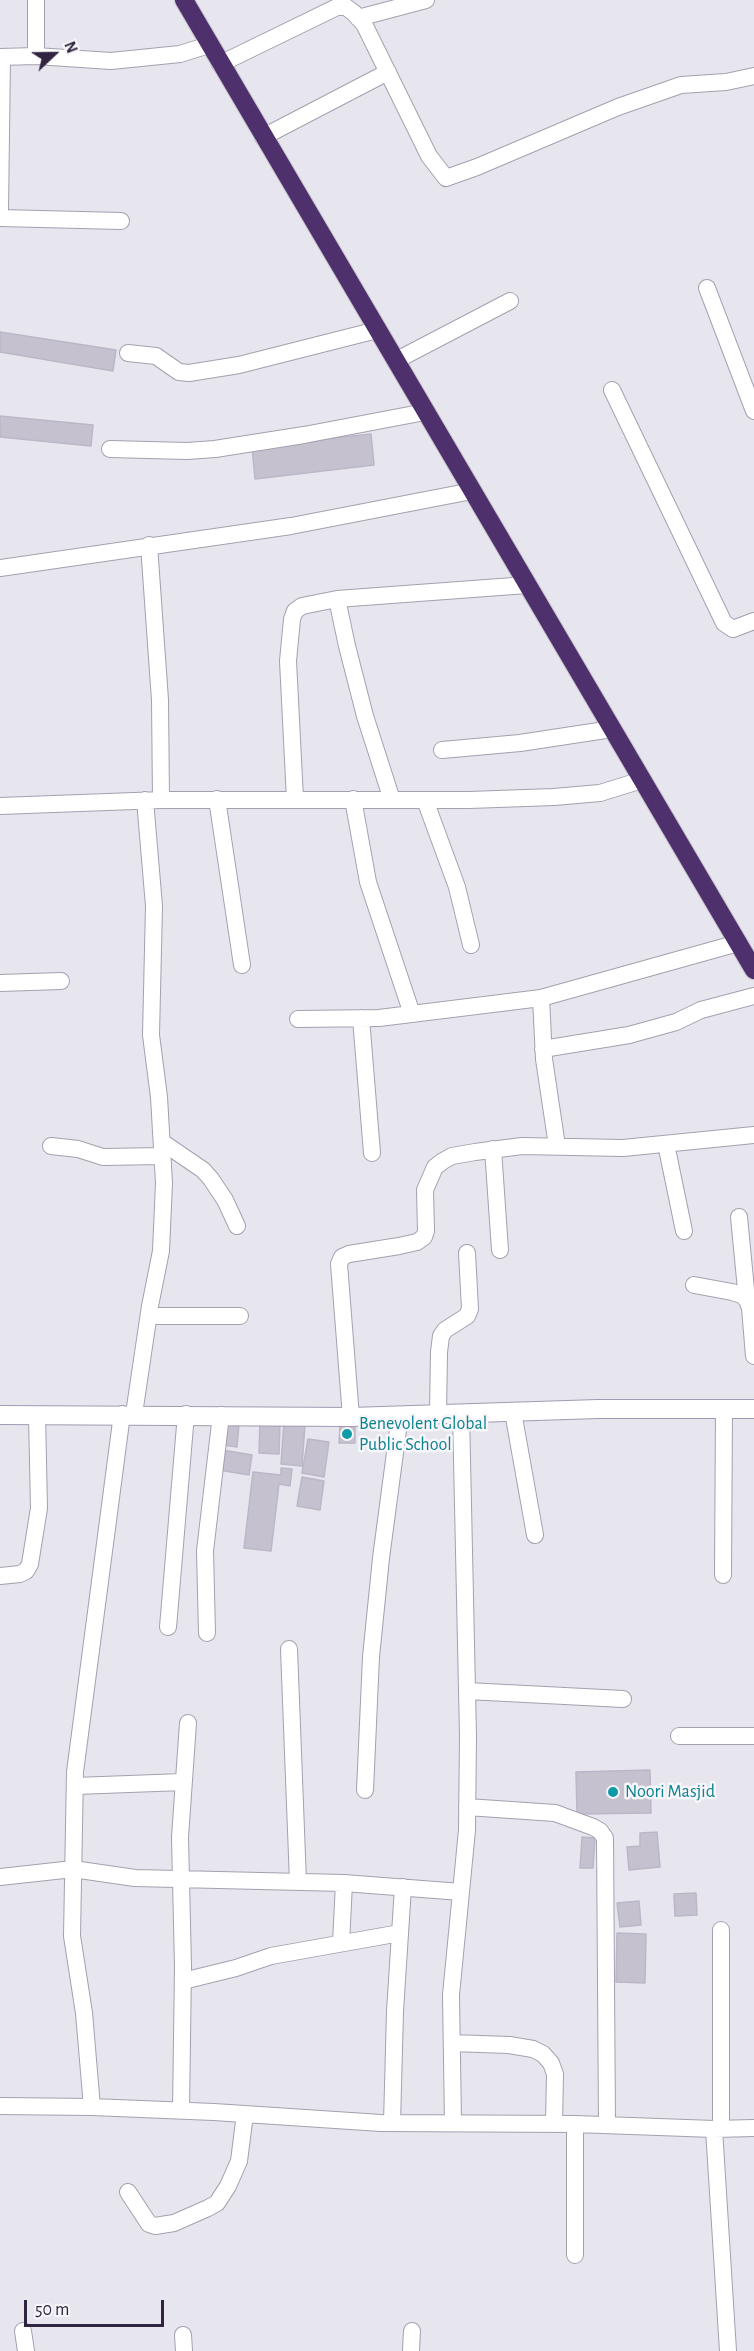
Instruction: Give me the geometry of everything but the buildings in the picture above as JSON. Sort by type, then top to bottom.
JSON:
[{"type":"highway","points":[[184,0],[754,970]]},
{"type":"street","points":[[36,0],[36,56]]},
{"type":"street","points":[[358,18],[426,0]]},
{"type":"street","points":[[220,64],[337,7],[346,7],[358,18],[388,72],[429,156],[446,178],[618,107],[681,85],[726,82],[754,76]]},
{"type":"street","points":[[0,210],[1,57],[36,56],[85,61],[135,60],[180,54],[209,45]]},
{"type":"street","points":[[263,137],[388,72]]},
{"type":"street","points":[[0,218],[121,221]]},
{"type":"street","points":[[707,288],[754,411]]},
{"type":"street","points":[[395,361],[510,301]]},
{"type":"street","points":[[128,353],[156,356],[179,372],[189,373],[239,365],[377,330]]},
{"type":"street","points":[[612,390],[724,623],[733,629],[754,621]]},
{"type":"street","points":[[110,449],[187,451],[215,449],[425,412]]},
{"type":"street","points":[[0,567],[291,526],[472,491]]},
{"type":"street","points":[[92,2106],[84,2013],[73,1946],[71,1915],[78,1731],[128,1414],[161,1251],[164,1183],[151,1035],[154,906],[153,800],[160,700],[149,545]]},
{"type":"street","points":[[295,799],[288,661],[292,619],[296,610],[302,606],[337,599],[527,585]]},
{"type":"street","points":[[337,599],[365,716],[392,800]]},
{"type":"street","points":[[442,750],[612,729]]},
{"type":"street","points":[[0,806],[217,799],[469,800],[600,793],[642,780]]},
{"type":"street","points":[[217,799],[242,965]]},
{"type":"street","points":[[353,799],[368,882],[412,1014]]},
{"type":"street","points":[[425,800],[457,887],[471,945]]},
{"type":"street","points":[[298,1019],[412,1014],[541,998],[738,944]]},
{"type":"street","points":[[0,982],[61,981]]},
{"type":"street","points":[[543,1049],[629,1035],[676,1022],[701,1010],[754,996]]},
{"type":"street","points":[[541,998],[543,1049],[557,1146]]},
{"type":"street","points":[[361,1018],[372,1153]]},
{"type":"street","points":[[351,1417],[339,1264],[342,1257],[349,1254],[417,1242],[424,1237],[426,1230],[425,1190],[435,1167],[452,1156],[493,1149],[557,1146],[623,1148],[754,1135]]},
{"type":"street","points":[[666,1144],[684,1231]]},
{"type":"street","points":[[51,1146],[78,1149],[103,1157],[162,1149],[203,1170],[225,1200],[237,1226]]},
{"type":"street","points":[[493,1149],[500,1250]]},
{"type":"street","points":[[739,1217],[754,1356]]},
{"type":"street","points":[[438,1414],[441,1336],[445,1330],[467,1316],[470,1309],[467,1253]]},
{"type":"street","points":[[694,1285],[732,1292],[742,1295],[747,1300]]},
{"type":"street","points":[[149,1316],[240,1316]]},
{"type":"street","points":[[723,1575],[724,1408]]},
{"type":"street","points":[[0,1415],[186,1414],[351,1417],[754,1409]]},
{"type":"street","points":[[513,1412],[535,1535]]},
{"type":"street","points":[[453,2123],[451,1995],[467,1807],[462,1413]]},
{"type":"street","points":[[168,1627],[186,1414]]},
{"type":"street","points":[[0,1576],[20,1574],[30,1564],[39,1508],[37,1415]]},
{"type":"street","points":[[207,1633],[205,1551],[221,1415]]},
{"type":"street","points":[[364,1790],[371,1657],[381,1558],[400,1415]]},
{"type":"street","points":[[289,1649],[298,1882]]},
{"type":"street","points":[[467,1691],[622,1699]]},
{"type":"street","points":[[181,2110],[183,1981],[180,1837],[188,1723]]},
{"type":"street","points":[[679,1736],[754,1736]]},
{"type":"street","points":[[75,1786],[183,1782]]},
{"type":"street","points":[[467,1807],[555,1813],[600,1831],[605,1838],[608,2125]]},
{"type":"street","points":[[0,1877],[73,1869],[135,1878],[182,1881],[344,1882],[461,1892]]},
{"type":"street","points":[[341,1943],[344,1882]]},
{"type":"street","points":[[392,2123],[402,1887]]},
{"type":"street","points":[[721,1930],[717,2129],[728,2351]]},
{"type":"street","points":[[183,1981],[236,1968],[271,1956],[400,1933]]},
{"type":"street","points":[[452,2043],[509,2045],[533,2049],[543,2054],[551,2063],[555,2074],[554,2124]]},
{"type":"street","points":[[0,2106],[92,2106],[392,2123],[754,2128]]},
{"type":"street","points":[[128,2192],[149,2224],[155,2226],[174,2223],[217,2203],[228,2186],[239,2161],[245,2114]]},
{"type":"street","points":[[575,2124],[575,2256]]},
{"type":"street","points":[[23,2331],[26,2351]]},
{"type":"street","points":[[411,2351],[412,2331]]},
{"type":"place","name":"Benevolent Global Public School","points":[[347,1434]]},
{"type":"place","name":"Noori Masjid","points":[[613,1792]]}]
